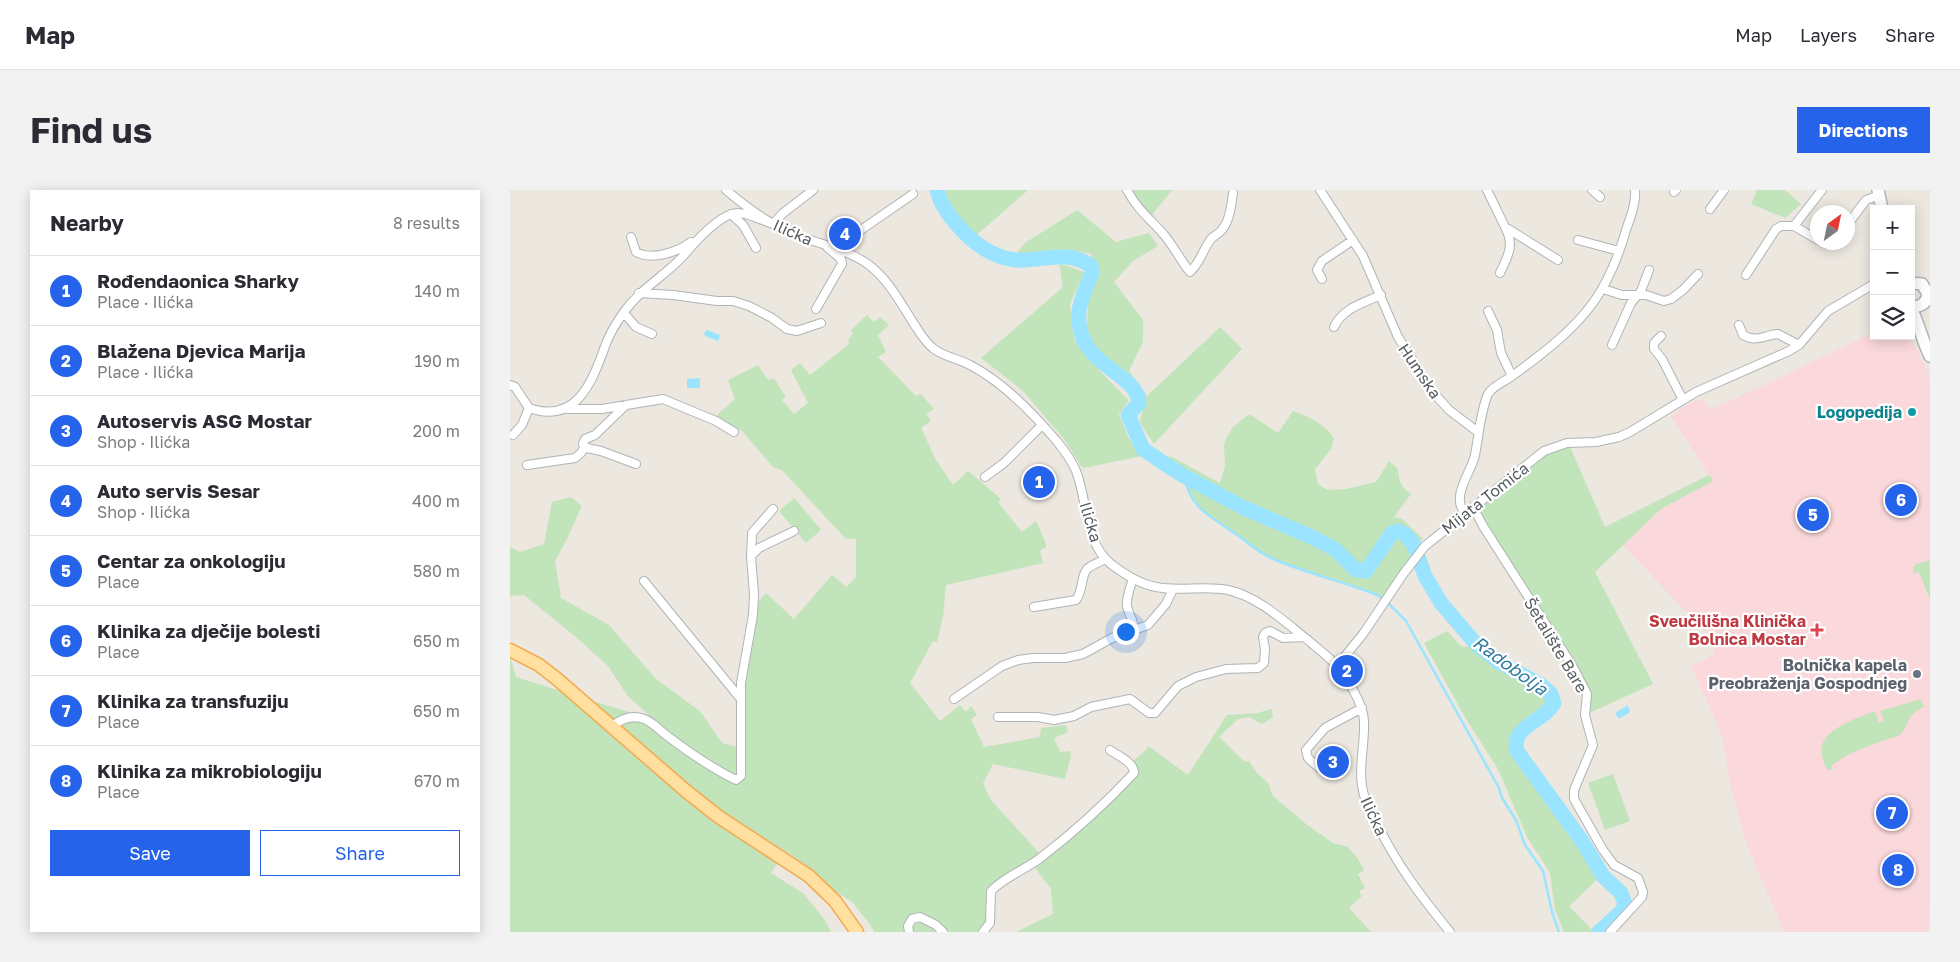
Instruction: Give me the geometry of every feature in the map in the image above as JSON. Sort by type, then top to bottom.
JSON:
[{"type":"main road","points":[[510,650],[539,665],[557,679],[686,791],[719,817],[809,876],[835,901],[857,932]]},
{"type":"street","name":"Ilićka","points":[[726,190],[773,224],[793,234],[844,252],[869,265],[879,274],[924,339],[934,349],[968,363],[1004,388],[1042,425],[1065,452],[1076,471],[1093,539],[1105,558],[1133,579],[1154,587],[1173,589],[1196,587],[1231,591],[1254,601],[1288,624],[1337,666],[1362,708],[1364,721],[1360,779],[1364,798],[1398,864],[1431,911],[1450,932]]},
{"type":"street","points":[[631,237],[636,252],[643,256],[656,256],[686,246],[721,219],[731,214],[743,214],[773,224],[782,214],[813,190]]},
{"type":"street","points":[[1127,190],[1146,218],[1165,236],[1190,272],[1200,262],[1210,239],[1221,231],[1225,225],[1233,193]]},
{"type":"street","name":"Humska","points":[[1320,190],[1363,256],[1398,337],[1417,367],[1423,381],[1449,410],[1478,432]]},
{"type":"street","points":[[1487,190],[1509,235],[1511,245],[1500,273]]},
{"type":"street","points":[[1592,190],[1600,197]]},
{"type":"street","points":[[1464,513],[1460,508],[1462,489],[1475,454],[1478,432],[1488,394],[1492,389],[1512,376],[1571,330],[1596,300],[1603,289],[1624,239],[1633,207],[1635,190]]},
{"type":"street","points":[[1710,209],[1724,190]]},
{"type":"street","points":[[1794,226],[1822,190]]},
{"type":"street","points":[[1855,215],[1866,200],[1880,192],[1883,205]]},
{"type":"street","points":[[844,252],[858,232],[912,194]]},
{"type":"street","points":[[731,214],[743,225],[756,248]]},
{"type":"street","points":[[1746,275],[1776,229],[1782,226],[1794,226],[1810,235]]},
{"type":"street","points":[[1505,227],[1558,260]]},
{"type":"street","points":[[568,408],[578,400],[591,381],[609,337],[639,293],[679,260],[702,234]]},
{"type":"street","points":[[1322,279],[1317,270],[1322,261],[1353,240]]},
{"type":"street","points":[[1578,240],[1619,252]]},
{"type":"street","points":[[816,309],[842,264],[841,259],[826,246]]},
{"type":"street","points":[[1612,345],[1631,303],[1641,292],[1650,270]]},
{"type":"street","points":[[1603,289],[1622,295],[1646,295],[1664,301],[1684,290],[1698,274]]},
{"type":"street","name":"Mijata Tomića","points":[[1337,666],[1363,634],[1409,566],[1425,546],[1544,451],[1568,443],[1596,442],[1619,437],[1647,423],[1683,400],[1779,357],[1799,345],[1828,311],[1870,286]]},
{"type":"street","points":[[639,293],[733,301],[749,306],[787,329],[797,331],[821,323]]},
{"type":"street","points":[[1920,293],[1917,320],[1930,356]]},
{"type":"street","points":[[1334,327],[1339,317],[1348,310],[1381,296]]},
{"type":"street","points":[[1488,311],[1497,330],[1501,354],[1512,376]]},
{"type":"street","points":[[624,313],[636,326],[652,334]]},
{"type":"street","points":[[1740,325],[1743,335],[1749,339],[1754,340],[1778,334],[1799,345]]},
{"type":"street","points":[[1661,336],[1654,343],[1654,349],[1662,359],[1683,400]]},
{"type":"street","points":[[510,385],[515,387],[529,408],[543,413],[568,408],[602,409],[663,398],[716,421],[734,432]]},
{"type":"street","points":[[527,464],[575,458],[585,446],[583,444],[585,439],[596,435],[626,405]]},
{"type":"street","points":[[513,435],[522,425],[529,408]]},
{"type":"street","points":[[985,477],[1004,463],[1042,425]]},
{"type":"street","points":[[585,446],[601,450],[636,464]]},
{"type":"street","name":"Šetalište Bare","points":[[1473,507],[1482,526],[1573,667],[1588,694],[1585,715],[1593,745],[1574,790],[1574,799],[1603,850],[1614,865],[1638,878],[1644,892],[1642,897],[1610,932]]},
{"type":"street","points":[[612,726],[622,718],[639,717],[651,722],[667,736],[708,765],[736,780],[741,776],[740,698],[744,658],[754,601],[751,556],[752,533],[773,509]]},
{"type":"street","points":[[751,556],[759,548],[794,532]]},
{"type":"street","points":[[1034,607],[1076,600],[1081,593],[1082,583],[1088,569],[1105,558]]},
{"type":"street","points":[[1131,633],[1133,622],[1127,607],[1127,599],[1133,579]]},
{"type":"street","points":[[644,581],[740,698]]},
{"type":"street","points":[[954,699],[1002,666],[1018,660],[1066,658],[1083,654],[1112,638],[1131,633],[1148,625],[1166,604],[1173,589]]},
{"type":"street","points":[[998,717],[1038,717],[1054,720],[1074,716],[1091,707],[1130,699],[1149,713],[1155,713],[1178,686],[1196,678],[1226,669],[1258,668],[1264,664],[1265,648],[1263,637],[1265,633],[1270,631],[1283,638],[1303,637]]},
{"type":"street","points":[[1318,767],[1308,758],[1306,750],[1326,728],[1362,708]]},
{"type":"street","points":[[983,932],[990,923],[991,891],[998,884],[1037,860],[1063,841],[1134,773],[1134,768],[1130,763],[1110,750]]},
{"type":"street","points":[[908,932],[908,926],[912,919],[920,917],[936,925],[943,932]]},
{"type":"shaded area","name":"Sveučilišna Klinička Bolnica Mostar","points":[[1870,334],[1870,340],[1912,340],[1930,377],[1930,904],[1928,932],[1784,932],[1746,843],[1731,788],[1722,735],[1691,666],[1709,658],[1714,652],[1710,637],[1623,545],[1661,509],[1713,481],[1671,416],[1692,402],[1703,399],[1710,410]]},
{"type":"green space","points":[[937,190],[1028,190],[971,240],[946,213]]},
{"type":"green space","points":[[1127,190],[1172,190],[1148,220]]},
{"type":"green space","points":[[1757,190],[1785,190],[1801,204],[1785,218],[1751,204]]},
{"type":"green space","points":[[1077,210],[1116,242],[1149,233],[1158,246],[1133,261],[1114,282],[1143,320],[1143,342],[1129,371],[1147,396],[1220,327],[1242,349],[1154,444],[1140,423],[1143,407],[1142,394],[1125,374],[1097,351],[1087,329],[1088,302],[1096,274],[1091,254],[1076,251],[1014,256],[1025,243]]},
{"type":"green space","points":[[1059,263],[1084,272],[1070,304],[1074,339],[1098,369],[1129,401],[1119,414],[1129,439],[1142,456],[1084,468],[1064,439],[1023,391],[981,358],[1063,287]]},
{"type":"green space","points":[[867,315],[874,322],[880,317],[889,325],[878,335],[886,352],[878,357],[916,396],[921,394],[934,409],[926,414],[931,421],[921,428],[936,460],[953,485],[968,471],[1001,499],[998,502],[1022,532],[1036,521],[1047,546],[1040,551],[1043,563],[946,585],[943,616],[937,642],[933,641],[910,683],[940,721],[960,705],[966,712],[971,706],[977,715],[971,719],[984,747],[1040,737],[1041,728],[1066,725],[1068,732],[1054,738],[1060,752],[1070,751],[1071,755],[1065,779],[993,764],[983,783],[990,799],[1042,856],[1134,773],[1132,762],[1148,746],[1188,775],[1227,715],[1257,713],[1272,709],[1273,717],[1262,724],[1249,717],[1238,719],[1219,737],[1245,762],[1249,761],[1257,773],[1268,783],[1273,796],[1306,824],[1333,843],[1348,847],[1358,859],[1364,870],[1358,874],[1365,888],[1359,891],[1362,896],[1349,908],[1371,932],[1016,932],[1053,914],[1051,889],[1032,864],[991,891],[986,929],[991,932],[874,932],[870,924],[852,902],[835,891],[812,870],[785,851],[771,873],[803,893],[825,920],[831,932],[510,932],[510,656],[516,677],[654,720],[627,695],[608,666],[576,637],[524,595],[510,596],[510,547],[520,552],[544,544],[552,502],[571,497],[582,506],[555,561],[561,598],[609,625],[657,680],[700,711],[722,743],[737,747],[741,746],[740,716],[751,609],[766,593],[794,619],[832,575],[846,587],[856,577],[856,538],[845,538],[782,470],[773,467],[742,431],[715,417],[735,399],[728,380],[758,365],[768,380],[774,378],[786,397],[782,400],[794,414],[808,403],[791,370],[800,363],[810,375],[849,344],[848,340],[853,334],[851,330]]},
{"type":"green space","points":[[1293,411],[1322,425],[1334,439],[1331,449],[1315,469],[1318,484],[1327,490],[1346,489],[1376,482],[1389,461],[1398,469],[1401,484],[1411,494],[1394,517],[1402,519],[1423,539],[1414,545],[1416,552],[1410,556],[1409,565],[1384,599],[1361,588],[1270,558],[1250,546],[1234,532],[1204,513],[1191,494],[1184,476],[1165,464],[1170,456],[1220,483],[1225,466],[1225,441],[1232,428],[1249,414],[1278,433]]},
{"type":"green space","points":[[1568,442],[1605,527],[1709,475],[1713,481],[1661,509],[1595,572],[1653,684],[1585,715],[1588,698],[1473,507],[1544,451]]},
{"type":"green space","points":[[794,498],[821,530],[806,543],[779,511]]},
{"type":"green space","points":[[1929,560],[1930,600],[1919,572],[1913,574],[1915,565]]},
{"type":"green space","points":[[1447,631],[1462,647],[1471,646],[1492,662],[1547,695],[1549,702],[1546,708],[1516,730],[1511,741],[1516,755],[1600,877],[1569,906],[1594,932],[1564,932],[1555,910],[1550,873],[1527,837],[1498,769],[1466,719],[1424,643]]},
{"type":"green space","points":[[1921,699],[1924,707],[1914,713],[1900,735],[1856,751],[1839,760],[1831,766],[1833,769],[1828,770],[1823,761],[1822,747],[1825,739],[1831,732],[1875,711],[1879,723],[1884,721],[1880,711]]},
{"type":"green space","points":[[1613,774],[1630,821],[1605,830],[1588,783]]},
{"type":"water","points":[[707,330],[720,335],[718,341],[705,336],[704,333]]},
{"type":"water","points":[[700,378],[700,388],[687,388],[687,379]]},
{"type":"water","points":[[1628,705],[1630,712],[1619,719],[1615,713]]},
{"type":"waterway","name":"Radobolja","points":[[937,190],[943,206],[957,225],[973,240],[993,254],[1016,260],[1054,257],[1073,258],[1091,266],[1092,272],[1082,297],[1079,312],[1080,330],[1086,345],[1136,392],[1139,403],[1128,415],[1143,449],[1184,476],[1244,508],[1314,538],[1336,550],[1356,570],[1366,571],[1392,533],[1398,531],[1406,535],[1414,545],[1425,576],[1441,603],[1476,644],[1499,662],[1541,685],[1551,694],[1554,703],[1549,710],[1518,736],[1516,743],[1517,751],[1582,841],[1603,876],[1621,893],[1625,904],[1622,911],[1599,932]]},
{"type":"waterway","name":"Radobolja","points":[[1184,476],[1190,495],[1200,508],[1260,552],[1310,573],[1377,595],[1386,601],[1406,621],[1499,788],[1502,798],[1516,820],[1525,845],[1543,871],[1552,912],[1559,932]]},
{"type":"place","name":"Auto servis Sesar","points":[[845,234]]},
{"type":"place","name":"Logopedija","points":[[1912,412]]},
{"type":"place","name":"Rođendaonica Sharky","points":[[1039,482]]},
{"type":"place","name":"Klinika za dječije bolesti","points":[[1901,500]]},
{"type":"place","name":"Centar za onkologiju","points":[[1813,515]]},
{"type":"place","name":"Sveučilišna Klinička Bolnica Mostar","points":[[1817,630]]},
{"type":"place","name":"Blažena Djevica Marija","points":[[1347,671]]},
{"type":"place","name":"Bolnička kapela Preobraženja Gospodnjeg","points":[[1917,674]]},
{"type":"place","name":"Autoservis ASG Mostar","points":[[1333,762]]},
{"type":"place","name":"Klinika za transfuziju","points":[[1892,813]]},
{"type":"place","name":"Klinika za mikrobiologiju","points":[[1898,870]]}]
